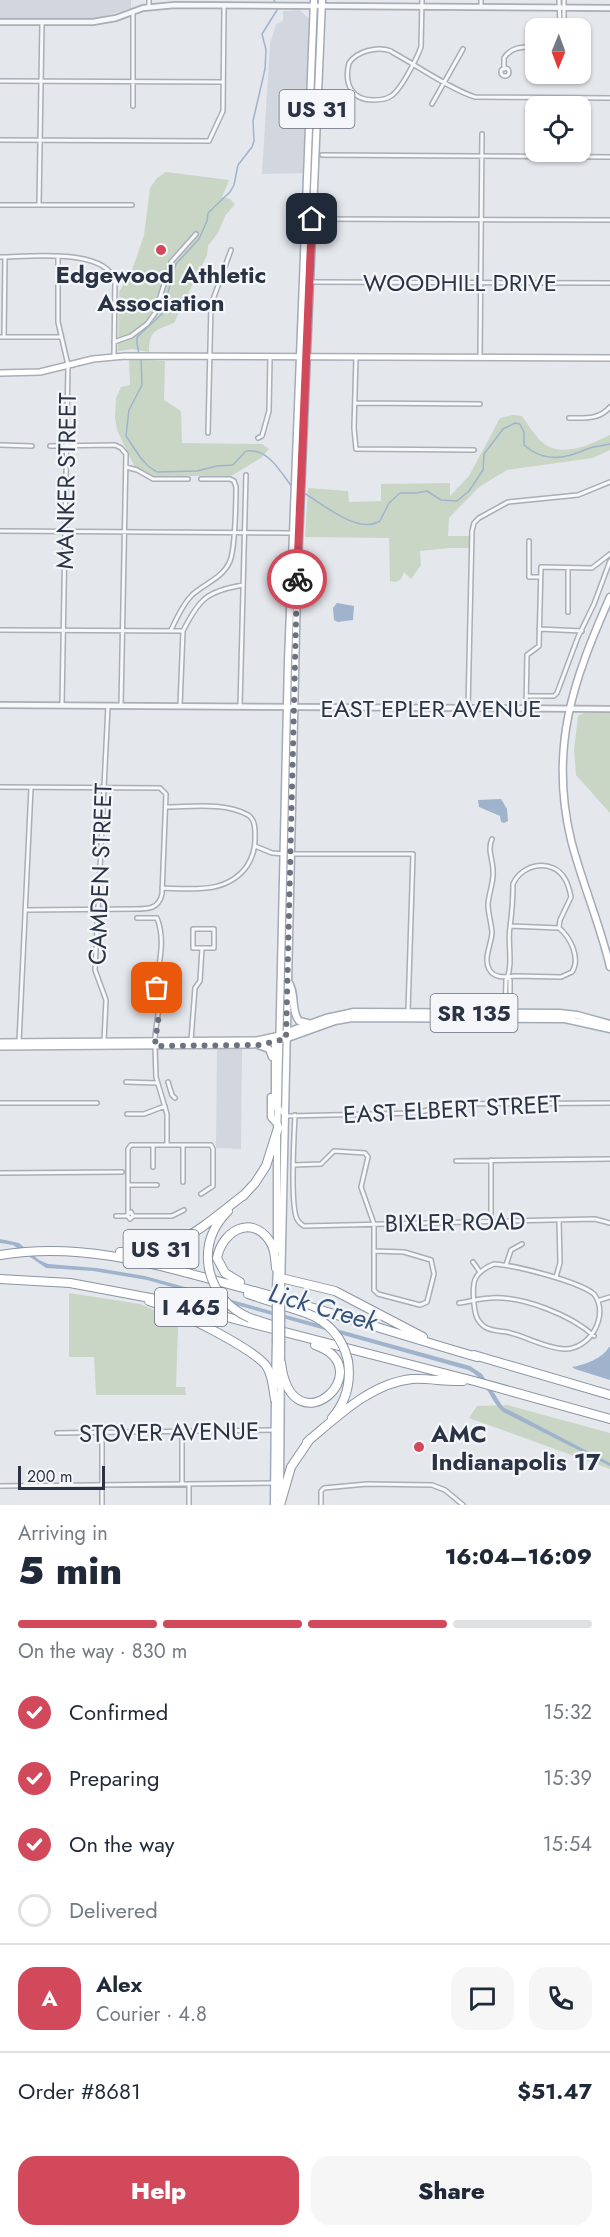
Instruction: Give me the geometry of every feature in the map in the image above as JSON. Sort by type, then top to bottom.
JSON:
[{"type":"highway","name":"US 31","points":[[61,1251],[81,1249],[134,1252],[160,1249],[186,1238],[245,1194],[266,1166],[278,1126]]},
{"type":"highway","points":[[245,1194],[220,1219],[213,1232],[208,1252],[209,1269],[213,1282],[221,1297],[234,1309],[250,1318],[312,1340]]},
{"type":"highway","points":[[276,1268],[272,1244],[264,1234],[257,1230],[248,1228],[235,1230],[220,1246],[218,1262],[230,1278],[319,1308]]},
{"type":"highway","name":"I 465","points":[[0,1255],[61,1251],[118,1256],[164,1266],[319,1308],[610,1395]]},
{"type":"highway","points":[[164,1266],[319,1318],[334,1332],[342,1345],[348,1361],[348,1386],[342,1402],[333,1417],[307,1442],[289,1470],[280,1505]]},
{"type":"highway","points":[[281,1278],[335,1291],[418,1335],[477,1357]]},
{"type":"highway","name":"I 465","points":[[0,1279],[55,1282],[113,1290],[175,1303],[610,1419]]},
{"type":"highway","points":[[113,1290],[181,1314],[258,1358],[270,1372],[274,1399]]},
{"type":"highway","points":[[268,1329],[329,1352],[338,1365],[339,1382],[333,1392],[323,1401],[304,1402],[293,1396],[287,1389],[281,1363]]},
{"type":"highway","points":[[307,1442],[367,1396],[386,1386],[418,1379],[444,1382],[474,1381]]},
{"type":"main road","name":"US 31","points":[[283,1037],[288,981],[287,854],[296,533],[294,497],[303,357],[318,3]]},
{"type":"main road","name":"US 31","points":[[296,533],[301,501],[303,357],[310,282],[309,219]]},
{"type":"main road","points":[[0,373],[37,373],[114,356],[610,358]]},
{"type":"main road","points":[[610,597],[581,664],[568,709],[563,761],[567,817],[575,853],[602,934],[610,967]]},
{"type":"main road","name":"US 31","points":[[278,1126],[282,1104],[281,971],[287,854]]},
{"type":"main road","points":[[281,971],[287,998]]},
{"type":"main road","points":[[288,981],[294,992],[294,1010],[297,1019],[311,1023]]},
{"type":"main road","name":"SR 135","points":[[283,1037],[311,1023],[348,1012],[508,1016],[571,1014],[610,1024]]},
{"type":"main road","name":"SR 135","points":[[283,1037],[343,1019],[408,1015]]},
{"type":"main road","name":"SR 135","points":[[508,1016],[572,1020],[610,1029]]},
{"type":"main road","points":[[0,1042],[19,1044],[155,1043],[283,1037]]},
{"type":"main road","points":[[258,1045],[283,1037]]},
{"type":"main road","points":[[279,1289],[284,1139],[281,1114],[274,1100],[283,1037]]},
{"type":"main road","points":[[193,1042],[258,1045],[268,1048],[272,1055],[270,1113],[272,1120],[278,1126],[276,1268],[279,1289],[279,1342],[274,1399],[277,1430]]},
{"type":"main road","points":[[0,1047],[19,1044]]},
{"type":"main road","points":[[279,1342],[281,1363],[277,1483],[280,1505]]},
{"type":"main road","points":[[274,1505],[277,1483]]},
{"type":"street","points":[[149,0],[149,8]]},
{"type":"street","points":[[481,0],[481,7]]},
{"type":"street","points":[[559,0],[563,18]]},
{"type":"street","points":[[562,8],[564,0]]},
{"type":"street","points":[[0,140],[208,141],[223,111],[227,3]]},
{"type":"street","points":[[0,22],[93,22],[149,8],[227,3],[288,5],[422,3],[481,7],[610,8]]},
{"type":"street","points":[[422,3],[421,45],[413,63],[393,95],[385,99],[374,100],[359,98],[349,88],[348,68],[354,57],[381,48],[391,51],[413,63],[445,82],[475,97],[610,98]]},
{"type":"street","points":[[133,106],[134,11]]},
{"type":"street","points":[[39,205],[42,22]]},
{"type":"street","points":[[504,69],[504,58],[512,50],[525,47]]},
{"type":"street","points":[[432,104],[463,50]]},
{"type":"street","points":[[0,81],[223,82]]},
{"type":"street","points":[[480,357],[482,134]]},
{"type":"street","points":[[322,155],[610,157]]},
{"type":"street","points":[[0,205],[132,205]]},
{"type":"street","points":[[309,219],[610,220]]},
{"type":"street","points":[[114,342],[131,336],[147,324],[155,313],[171,261],[196,234]]},
{"type":"street","points":[[208,433],[212,300],[231,250]]},
{"type":"street","points":[[0,257],[90,259],[109,271],[114,277],[114,356]]},
{"type":"street","points":[[6,257],[2,337],[60,337]]},
{"type":"street","name":"MANKER STREET","points":[[58,257],[57,311],[60,337],[68,366],[62,705]]},
{"type":"street","name":"WOODHILL DRIVE","points":[[310,282],[610,283]]},
{"type":"street","points":[[258,438],[262,436],[268,415],[270,357]]},
{"type":"street","points":[[356,357],[354,447],[356,449],[474,450]]},
{"type":"street","points":[[355,403],[480,404]]},
{"type":"street","points":[[569,418],[595,418],[604,414],[610,407]]},
{"type":"street","points":[[0,445],[32,446]]},
{"type":"street","points":[[50,446],[115,445],[126,454],[121,706]]},
{"type":"street","points":[[126,466],[153,479],[188,479]]},
{"type":"street","points":[[240,706],[246,475]]},
{"type":"street","points":[[171,630],[191,597],[227,567],[232,556],[236,487],[234,481],[201,479]]},
{"type":"street","points":[[468,708],[472,543],[475,522],[506,503],[579,495],[610,482]]},
{"type":"street","points":[[0,531],[296,533]]},
{"type":"street","points":[[529,541],[529,577],[540,577]]},
{"type":"street","points":[[526,709],[527,656],[538,646],[541,567],[592,568],[610,554]]},
{"type":"street","points":[[527,696],[556,694],[610,561]]},
{"type":"street","points":[[568,568],[568,612]]},
{"type":"street","points":[[180,706],[183,631],[195,608],[206,597],[220,589],[243,585]]},
{"type":"street","points":[[539,629],[582,630]]},
{"type":"street","points":[[0,630],[183,631]]},
{"type":"street","name":"EAST EPLER AVENUE","points":[[0,705],[610,709]]},
{"type":"street","name":"CAMDEN STREET","points":[[103,1043],[106,1000],[95,971],[108,706]]},
{"type":"street","points":[[0,787],[161,788],[166,794],[161,899],[153,908],[25,909]]},
{"type":"street","points":[[19,1044],[31,787]]},
{"type":"street","points":[[162,888],[206,889],[225,884],[243,870],[251,859],[255,846],[254,822],[247,815],[222,808],[166,807]]},
{"type":"street","points":[[492,839],[489,850],[493,877],[488,904],[492,935],[488,964],[495,975],[508,977],[566,976],[574,970],[576,960],[571,943],[559,928],[560,920],[571,897],[566,880],[549,866],[531,867],[514,881],[513,916],[510,926],[508,977],[510,980],[508,1016]]},
{"type":"street","points":[[255,846],[272,853],[287,854],[413,854],[408,1015]]},
{"type":"street","points":[[137,918],[157,918],[161,929],[161,957],[156,983],[159,997],[159,1022],[155,1043],[157,1083],[165,1106],[167,1145]]},
{"type":"street","points":[[510,926],[559,928]]},
{"type":"street","points":[[193,929],[214,929],[215,948],[201,948],[193,948],[193,929]]},
{"type":"street","points":[[193,1042],[195,988],[201,981],[201,948]]},
{"type":"street","points":[[126,1082],[157,1083]]},
{"type":"street","points":[[168,1082],[175,1098]]},
{"type":"street","points":[[0,1103],[97,1103]]},
{"type":"street","name":"EAST ELBERT STREET","points":[[281,1114],[417,1113],[446,1104],[610,1103]]},
{"type":"street","points":[[282,1104],[294,1115],[293,1166],[321,1164],[334,1151],[365,1153],[368,1157],[361,1186],[374,1224],[374,1251],[374,1290],[378,1294],[420,1305],[427,1302],[434,1274],[431,1260],[404,1252],[374,1251]]},
{"type":"street","points":[[127,1114],[144,1114],[165,1106]]},
{"type":"street","points":[[153,1145],[153,1167]]},
{"type":"street","points":[[183,1145],[183,1182]]},
{"type":"street","points":[[130,1225],[129,1146],[212,1146],[213,1186],[201,1194]]},
{"type":"street","points":[[456,1161],[610,1159]]},
{"type":"street","points":[[491,1160],[491,1221]]},
{"type":"street","name":"BIXLER ROAD","points":[[293,1166],[295,1213],[300,1223],[306,1226],[597,1219],[610,1223]]},
{"type":"street","points":[[0,1173],[122,1172]]},
{"type":"street","points":[[128,1185],[157,1185]]},
{"type":"street","points":[[116,1216],[172,1216],[184,1210]]},
{"type":"street","points":[[556,1278],[560,1263],[559,1220]]},
{"type":"street","points":[[506,1265],[511,1250],[522,1244]]},
{"type":"street","points":[[473,1262],[480,1272]]},
{"type":"street","points":[[494,1264],[556,1278],[589,1291],[600,1300],[603,1309],[603,1318],[594,1336],[579,1347],[561,1349],[488,1329],[476,1318],[472,1292],[473,1282],[480,1272],[494,1264]]},
{"type":"street","points":[[600,1300],[610,1297]]},
{"type":"street","points":[[459,1303],[497,1298],[533,1305],[578,1322],[594,1336]]},
{"type":"street","name":"STOVER AVENUE","points":[[57,1433],[277,1430]]},
{"type":"street","points":[[102,1432],[102,1505]]},
{"type":"street","points":[[182,1432],[182,1484]]},
{"type":"street","points":[[0,1486],[277,1483]]},
{"type":"street","points":[[189,1484],[189,1505]]},
{"type":"street","points":[[321,1505],[321,1491],[324,1488],[372,1484],[437,1485],[463,1505]]},
{"type":"shaded area","points":[[0,0],[131,0],[131,8],[95,19],[0,18]]},
{"type":"shaded area","points":[[300,10],[309,19],[303,173],[262,174],[270,44],[276,24],[283,21],[283,11]]},
{"type":"shaded area","points":[[217,1048],[242,1049],[241,1149],[216,1148]]},
{"type":"green space","name":"Edgewood Athletic Association","points":[[166,172],[229,180],[222,197],[230,199],[235,204],[225,216],[218,233],[208,246],[207,255],[174,323],[162,327],[152,335],[149,352],[132,349],[118,351],[119,292],[131,273],[144,235],[150,188],[157,178]]},
{"type":"green space","points":[[129,359],[165,361],[164,400],[181,411],[182,443],[262,444],[269,449],[261,458],[231,476],[152,476],[135,468],[117,430],[115,417],[116,398],[121,387],[130,385]]},
{"type":"green space","points":[[513,415],[522,416],[539,439],[550,447],[567,450],[610,435],[610,450],[593,458],[507,470],[479,487],[449,518],[448,536],[469,536],[469,548],[420,551],[421,565],[411,579],[404,572],[401,579],[396,582],[390,581],[389,538],[305,537],[308,488],[348,491],[349,502],[381,501],[381,484],[450,483],[450,496],[469,476],[500,418]]},
{"type":"green space","points":[[584,713],[610,713],[610,813],[576,775],[574,750],[578,716]]},
{"type":"green space","points":[[69,1293],[140,1304],[181,1322],[178,1327],[176,1387],[185,1387],[186,1395],[96,1395],[94,1357],[69,1357]]},
{"type":"green space","points":[[507,1405],[610,1433],[610,1469],[469,1418],[477,1406]]},
{"type":"water","points":[[337,603],[354,606],[353,620],[338,622],[334,620],[333,608]]},
{"type":"water","points":[[501,799],[507,809],[508,821],[504,823],[501,822],[500,816],[479,807],[478,800]]},
{"type":"water","name":"Lick Creek","points":[[0,1239],[19,1243],[39,1260],[48,1264],[97,1268],[145,1276],[470,1366],[482,1374],[503,1407],[610,1463],[610,1466],[503,1412],[479,1378],[468,1370],[147,1280],[93,1271],[46,1268],[13,1245],[0,1243]]},
{"type":"water","points":[[609,1347],[610,1380],[572,1367],[593,1360]]},
{"type":"waterway","points":[[139,354],[137,337],[162,314],[176,264],[199,239],[208,213],[230,192],[234,185],[238,165],[252,147],[253,121],[265,69],[266,50],[262,34],[277,10],[274,0]]},
{"type":"waterway","points":[[141,358],[142,385],[129,410],[126,436],[148,466],[157,472],[197,471],[233,465],[246,451],[254,451],[273,462],[292,487]]},
{"type":"waterway","points":[[304,493],[351,521],[371,524],[380,521],[389,503],[400,493],[427,491],[441,500],[457,501],[469,491],[483,470],[484,454],[503,429],[515,423],[520,424],[524,432],[524,445],[539,455],[547,457],[563,457],[592,447],[610,444]]},
{"type":"way so far","points":[[157,988],[159,1022],[155,1032],[155,1046],[258,1045],[286,1039],[297,579]]},
{"type":"place","name":"Edgewood Athletic Association","points":[[161,250]]},
{"type":"place","name":"AMC Indianapolis 17","points":[[419,1447]]},
{"type":"route","points":[[297,579],[312,219]]}]
